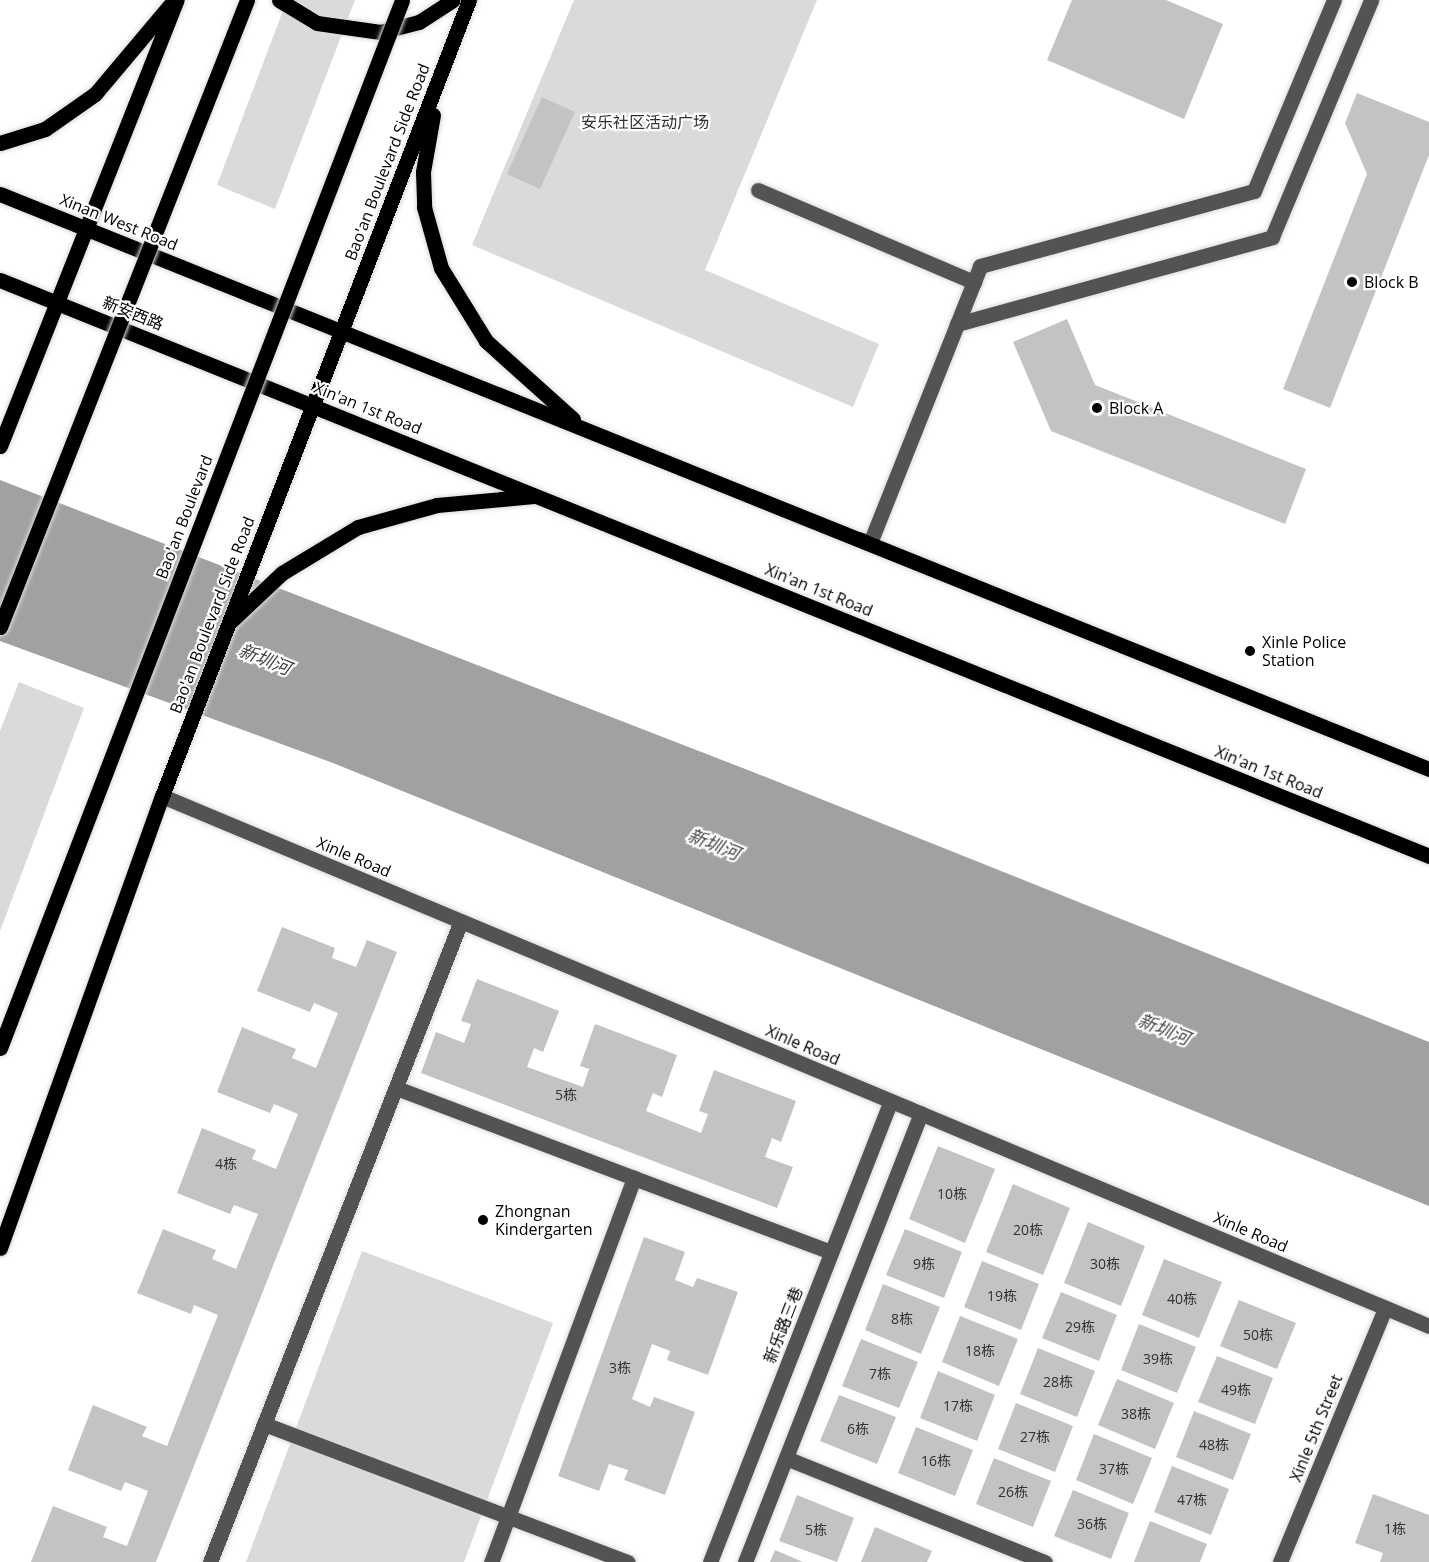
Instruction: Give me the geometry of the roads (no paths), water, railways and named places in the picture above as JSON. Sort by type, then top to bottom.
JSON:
[{"type":"main road","points":[[0,143],[45,129],[95,94],[176,0]]},
{"type":"main road","points":[[1,444],[176,0]]},
{"type":"main road","points":[[0,627],[247,0]]},
{"type":"main road","points":[[279,0],[317,23],[380,32],[419,22],[453,0]]},
{"type":"main road","name":"Bao'an Boulevard","points":[[0,1048],[402,0]]},
{"type":"main road","name":"Bao'an Boulevard Side Road","points":[[0,1248],[162,796],[469,0]]},
{"type":"main road","points":[[442,69],[423,172],[424,207],[441,267],[486,341],[585,428]]},
{"type":"main road","name":"Xinan West Road","points":[[0,194],[341,331]]},
{"type":"main road","points":[[0,280],[57,303]]},
{"type":"main road","name":"新安西路","points":[[57,303],[195,358]]},
{"type":"main road","points":[[341,331],[823,524]]},
{"type":"main road","name":"Xin'an 1st Road","points":[[195,358],[1429,856]]},
{"type":"main road","points":[[227,624],[296,563],[320,546],[393,514],[537,496]]},
{"type":"main road","points":[[870,543],[1429,769]]},
{"type":"street","points":[[823,524],[870,543],[980,266],[1254,191],[1334,0]]},
{"type":"street","points":[[957,324],[1272,237],[1371,0]]},
{"type":"street","points":[[758,190],[974,282]]},
{"type":"street","name":"Xinle Road","points":[[162,796],[1429,1326]]},
{"type":"street","points":[[210,1562],[461,921]]},
{"type":"street","points":[[396,1088],[831,1252]]},
{"type":"street","name":"新乐路三巷","points":[[710,1562],[891,1101]]},
{"type":"street","points":[[745,1562],[921,1113]]},
{"type":"street","points":[[491,1562],[634,1178]]},
{"type":"street","name":"Xinle 5th Street","points":[[1280,1562],[1385,1308]]},
{"type":"street","points":[[264,1424],[628,1562]]},
{"type":"street","points":[[786,1458],[1046,1562]]},
{"type":"water","name":"新圳河","points":[[0,480],[753,772],[1429,1042],[1429,1206],[333,763],[0,641]]},
{"type":"place","name":"Block B","points":[[1352,282]]},
{"type":"place","name":"Block A","points":[[1097,408]]},
{"type":"place","name":"Xinle Police Station","points":[[1250,651]]},
{"type":"place","name":"Zhongnan Kindergarten","points":[[483,1220]]},
{"type":"park label","name":"安乐社区活动广场","points":[[645,122]]}]
